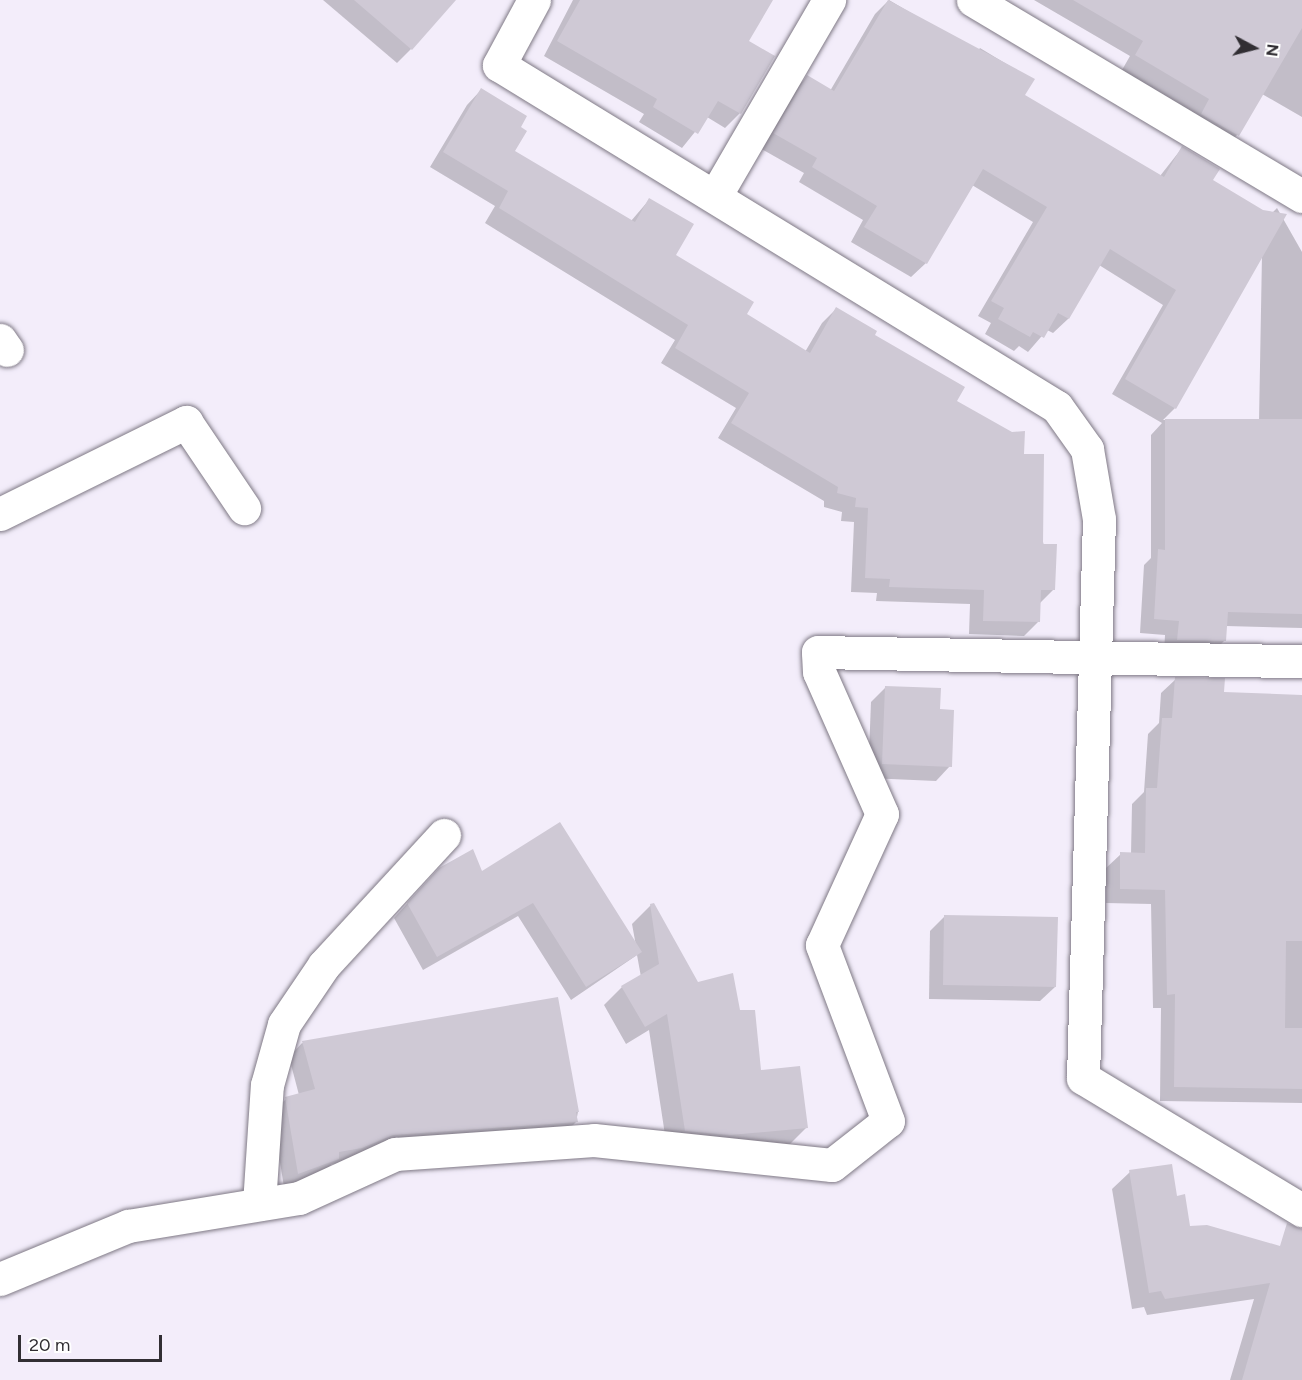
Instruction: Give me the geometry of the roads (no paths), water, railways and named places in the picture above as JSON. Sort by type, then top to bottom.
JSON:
[{"type":"street","points":[[534,0],[499,65],[1057,407],[1087,449],[1099,519],[1083,1078],[1302,1210]]},
{"type":"street","points":[[715,196],[829,0]]},
{"type":"street","points":[[973,0],[1302,196]]},
{"type":"street","points":[[0,514],[186,422],[244,508]]},
{"type":"street","points":[[0,1279],[128,1226],[299,1198],[394,1154],[594,1140],[832,1165],[888,1121],[822,945],[882,814],[819,672],[818,652],[1302,661]]},
{"type":"street","points":[[259,1204],[267,1085],[284,1024],[324,965],[444,835]]}]
